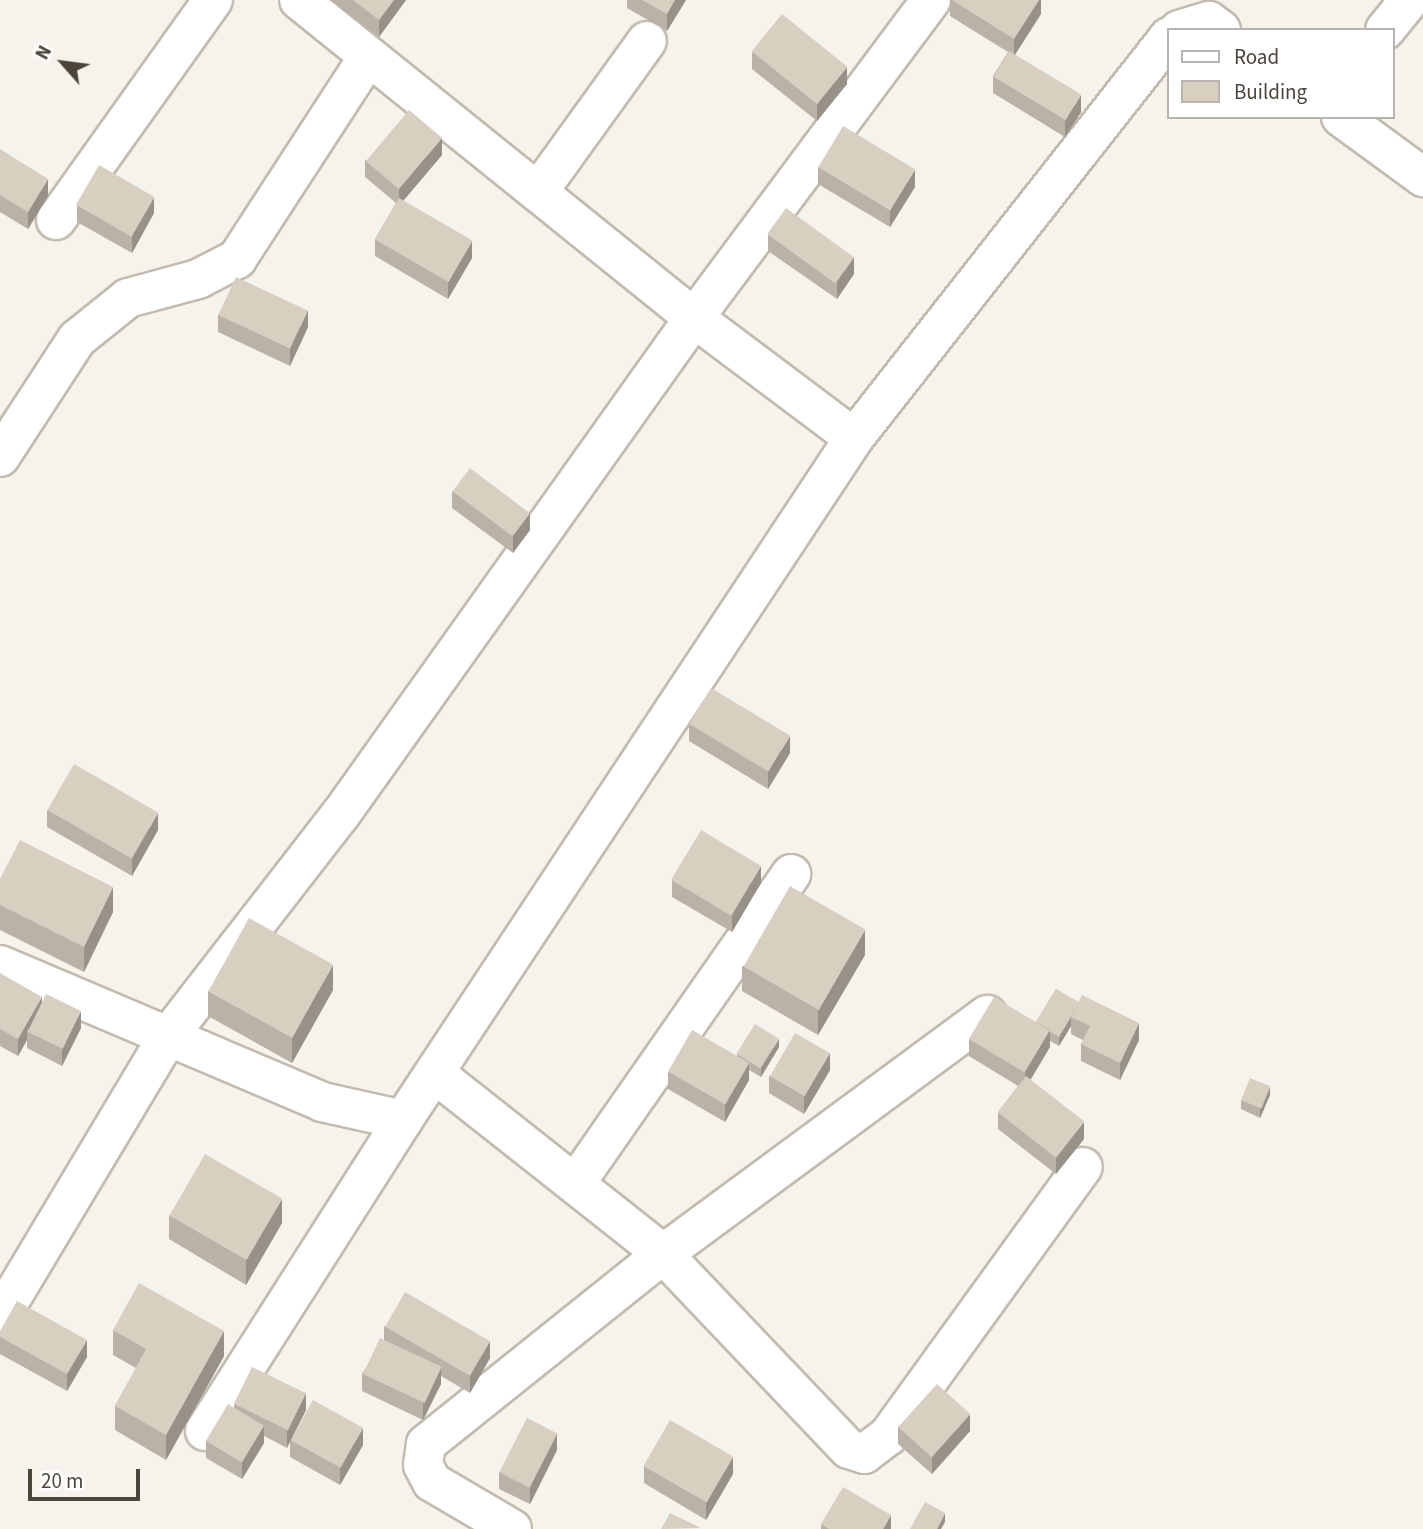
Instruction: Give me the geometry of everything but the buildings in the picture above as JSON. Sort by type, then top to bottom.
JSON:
[{"type":"street","points":[[57,220],[213,0]]},
{"type":"street","points":[[299,0],[694,318],[854,438]]},
{"type":"street","points":[[0,1317],[167,1038],[341,814],[694,318],[931,0]]},
{"type":"street","points":[[1387,28],[1409,0]]},
{"type":"street","points":[[1186,28],[1209,22],[1218,28]]},
{"type":"street","points":[[205,1431],[403,1119],[438,1076],[854,438],[1168,38]]},
{"type":"street","points":[[538,192],[647,41]]},
{"type":"street","points":[[0,457],[78,339],[118,306],[237,260],[368,57]]},
{"type":"street","points":[[1344,119],[1423,177]]},
{"type":"street","points":[[575,1184],[791,874]]},
{"type":"street","points":[[0,965],[322,1102],[403,1119]]},
{"type":"street","points":[[512,1529],[432,1482],[423,1465],[426,1444],[663,1254],[987,1015]]},
{"type":"street","points":[[438,1076],[663,1254],[849,1449],[864,1454],[888,1436],[1083,1167]]}]
